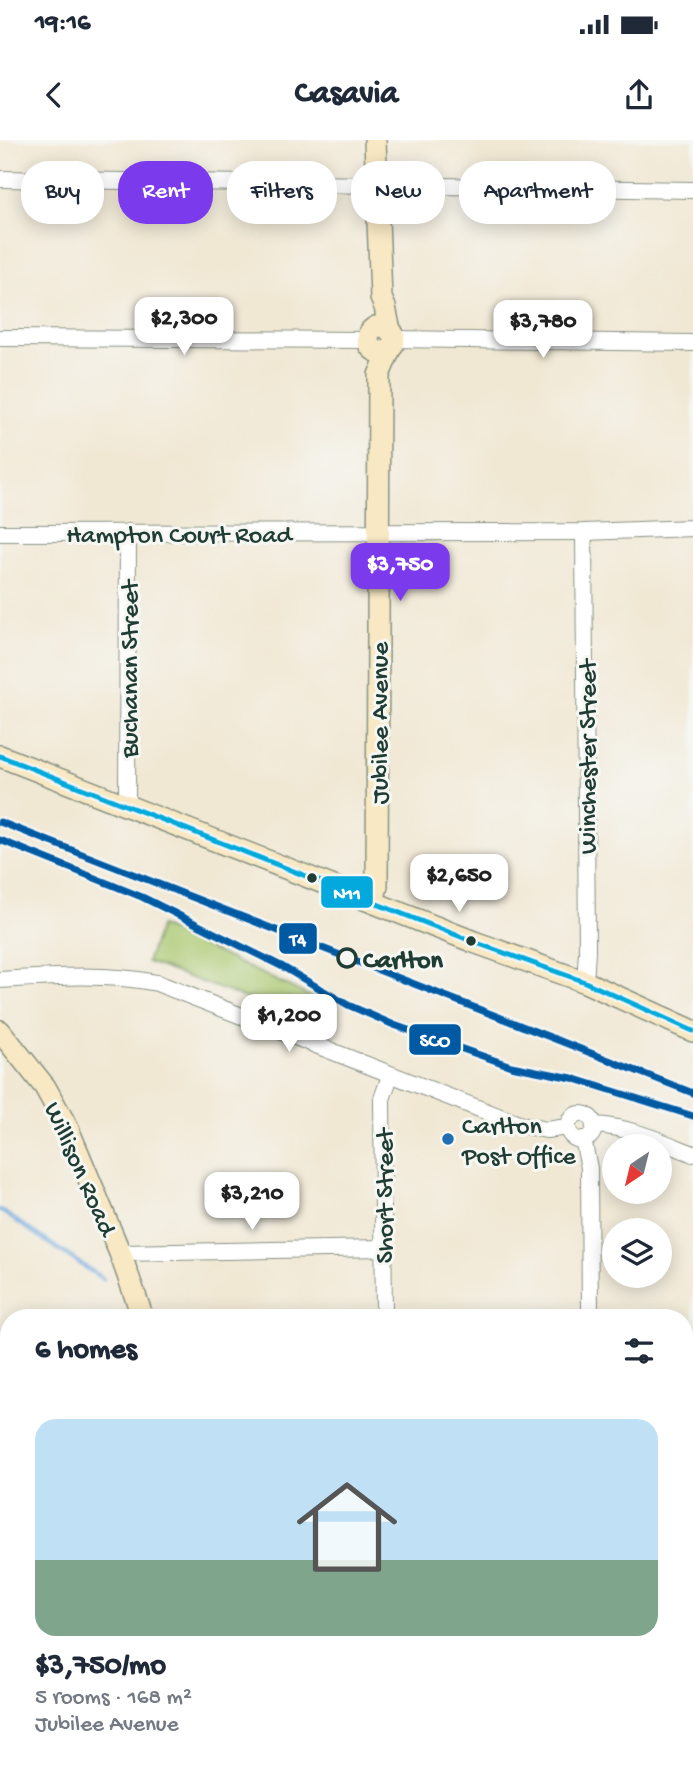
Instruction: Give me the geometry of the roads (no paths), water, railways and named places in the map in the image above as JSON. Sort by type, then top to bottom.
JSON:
[{"type":"main road","points":[[375,140],[376,161]]},
{"type":"main road","points":[[378,224],[381,298],[385,307],[381,339]]},
{"type":"main road","name":"Jubilee Avenue","points":[[373,902],[377,886],[381,339]]},
{"type":"main road","points":[[0,756],[585,982],[693,1031]]},
{"type":"main road","name":"Willison Road","points":[[0,1031],[45,1087],[68,1129],[120,1253],[140,1309]]},
{"type":"street","points":[[0,179],[351,184]]},
{"type":"street","points":[[445,185],[693,190]]},
{"type":"street","points":[[0,338],[693,343]]},
{"type":"street","name":"Hampton Court Road","points":[[0,533],[584,532],[693,528]]},
{"type":"street","name":"Buchanan Street","points":[[127,805],[128,532]]},
{"type":"street","name":"Winchester Street","points":[[584,532],[585,982]]},
{"type":"street","points":[[0,980],[134,979],[157,983],[521,1125],[546,1130],[568,1126],[575,1115],[583,1114],[590,1117],[595,1125],[593,1134],[583,1139],[575,1138],[568,1126]]},
{"type":"street","name":"Short Street","points":[[384,1309],[382,1100],[390,1076]]},
{"type":"street","points":[[595,1125],[628,1129],[693,1154]]},
{"type":"street","points":[[583,1139],[589,1168],[590,1309]]},
{"type":"street","points":[[120,1253],[383,1248]]},
{"type":"waterway","points":[[0,1210],[103,1279]]},
{"type":"place","name":"Carlton","points":[[347,958]]},
{"type":"place","name":"Carlton Post Office","points":[[448,1139]]}]
